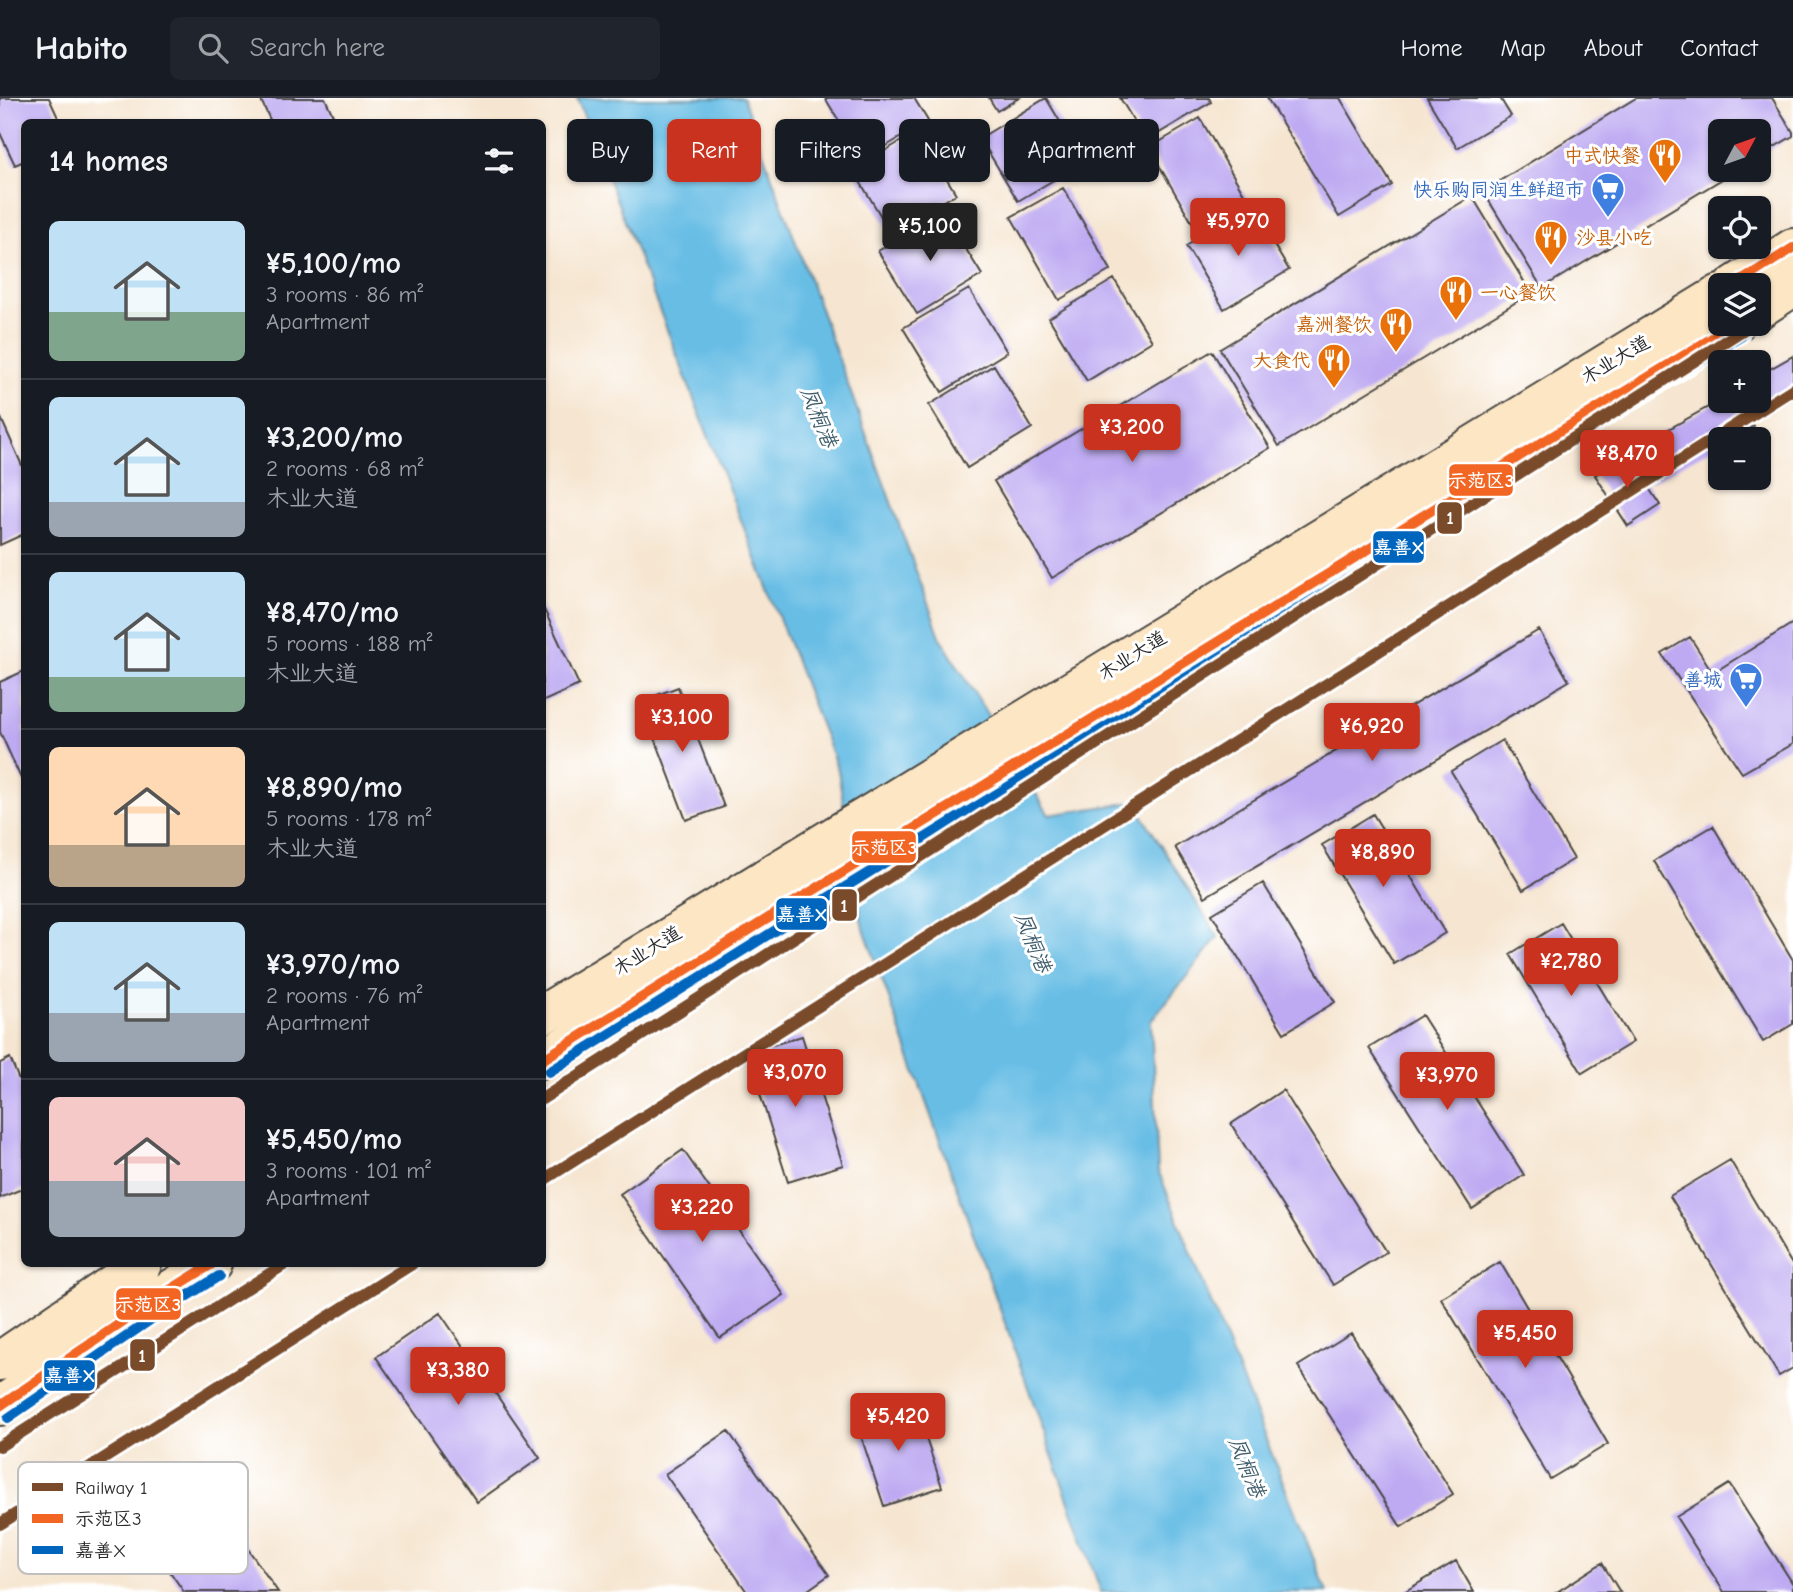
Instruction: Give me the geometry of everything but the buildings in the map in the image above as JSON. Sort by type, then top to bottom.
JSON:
[{"type":"main road","points":[[1754,273],[1793,248]]},
{"type":"main road","points":[[1771,301],[1793,287]]},
{"type":"main road","name":"木业大道","points":[[1042,729],[1708,302]]},
{"type":"main road","name":"木业大道","points":[[546,1013],[774,892],[1042,729],[1714,336]]},
{"type":"main road","name":"木业大道","points":[[546,1057],[774,892]]},
{"type":"main road","points":[[0,1361],[138,1267]]},
{"type":"main road","points":[[0,1406],[154,1300],[207,1267]]},
{"type":"water","name":"凤桐港","points":[[577,98],[743,98],[751,119],[667,119],[667,182],[761,182],[761,147],[941,639],[1049,815],[1134,802],[1218,937],[1151,1021],[1158,1170],[1327,1592],[1101,1592],[862,923],[838,770],[610,182],[653,182],[653,119],[585,119]]},
{"type":"rail line","name":"1","points":[[546,1096],[1733,336]]},
{"type":"rail line","name":"1","points":[[546,1178],[1793,389]]},
{"type":"rail line","name":"1","points":[[0,1446],[280,1267]]},
{"type":"rail line","name":"1","points":[[98,1462],[407,1267]]},
{"type":"rail line","name":"1","points":[[0,1524],[18,1513]]},
{"type":"transit line","name":"示范区3","points":[[1754,273],[1793,248]]},
{"type":"transit line","name":"示范区3","points":[[546,1057],[1715,336]]},
{"type":"transit line","name":"嘉善X","points":[[549,1072],[1742,336]]},
{"type":"transit line","name":"示范区3","points":[[0,1406],[154,1300],[207,1267]]},
{"type":"transit line","name":"嘉善X","points":[[8,1418],[219,1276]]},
{"type":"place","name":"中式快餐","points":[[1665,185]]},
{"type":"place","name":"快乐购同润生鲜超市","points":[[1608,219]]},
{"type":"place","name":"沙县小吃","points":[[1551,267]]},
{"type":"place","name":"一心餐饮","points":[[1456,322]]},
{"type":"place","name":"嘉洲餐饮","points":[[1396,354]]},
{"type":"place","name":"大食代","points":[[1334,390]]},
{"type":"place","name":"善城","points":[[1746,709]]}]
